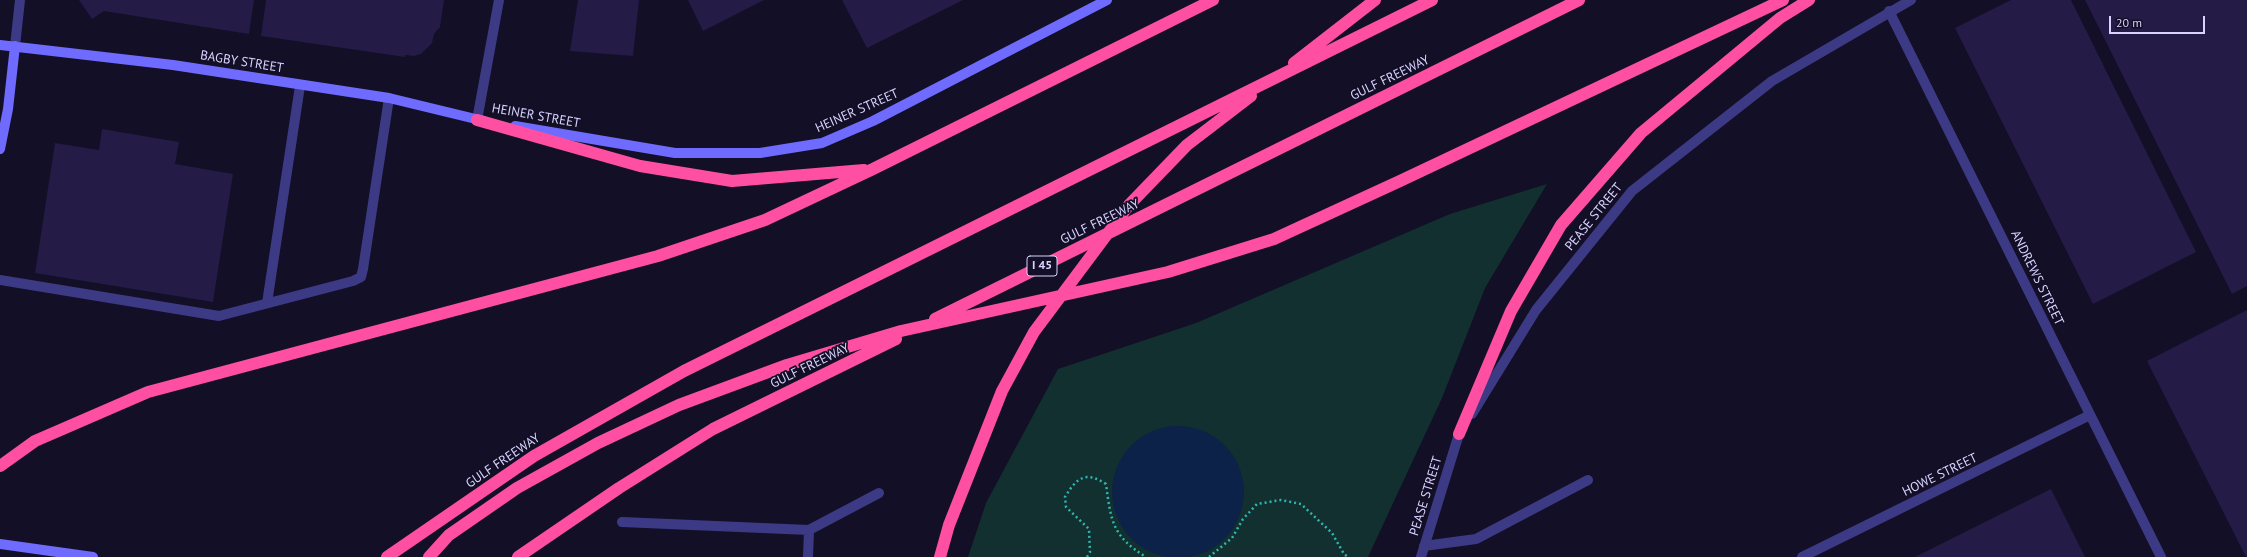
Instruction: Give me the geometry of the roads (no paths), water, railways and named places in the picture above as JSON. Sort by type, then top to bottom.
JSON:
[{"type":"highway","points":[[0,466],[34,441],[148,392],[658,256],[765,220],[874,169],[1213,0]]},
{"type":"highway","points":[[940,557],[949,525],[1002,391],[1034,332],[1129,206],[1187,145],[1375,0]]},
{"type":"highway","name":"GULF FREEWAY","points":[[387,557],[534,456],[684,371],[1432,0]]},
{"type":"highway","name":"GULF FREEWAY","points":[[518,557],[619,488],[713,429],[1579,0]]},
{"type":"highway","points":[[429,557],[449,535],[516,488],[598,443],[679,405],[787,365],[901,331],[1168,272],[1274,239],[1400,182],[1783,0]]},
{"type":"highway","points":[[1459,434],[1511,311],[1561,225],[1641,133],[1780,18],[1809,0]]},
{"type":"highway","points":[[477,120],[640,166],[732,181],[874,169]]},
{"type":"main road","name":"HEINER STREET","points":[[477,120],[675,153],[760,153],[822,143],[873,121],[1107,0]]},
{"type":"main road","name":"BAGBY STREET","points":[[0,45],[173,65],[300,86],[389,98],[477,120]]},
{"type":"main road","points":[[0,149],[8,109],[15,46]]},
{"type":"main road","points":[[0,544],[93,557]]},
{"type":"street","points":[[15,46],[20,0]]},
{"type":"street","points":[[477,120],[499,0]]},
{"type":"street","name":"PEASE STREET","points":[[1421,557],[1459,434],[1536,310],[1632,191],[1772,81],[1889,11],[1911,0]]},
{"type":"street","name":"ANDREWS STREET","points":[[1889,11],[2161,557]]},
{"type":"street","points":[[267,303],[300,86]]},
{"type":"street","points":[[0,280],[218,316],[361,278],[389,98]]},
{"type":"street","name":"HOWE STREET","points":[[1802,557],[2090,416]]},
{"type":"street","points":[[1424,546],[1476,539],[1588,480]]},
{"type":"street","points":[[622,522],[809,530],[879,493]]},
{"type":"street","points":[[808,557],[809,530]]},
{"type":"water","points":[[1178,426],[1203,431],[1215,437],[1229,450],[1239,467],[1244,492],[1239,517],[1233,529],[1220,543],[1203,553],[1178,558],[1153,553],[1141,547],[1127,534],[1117,517],[1112,492],[1117,467],[1123,455],[1136,441],[1153,431]]}]
